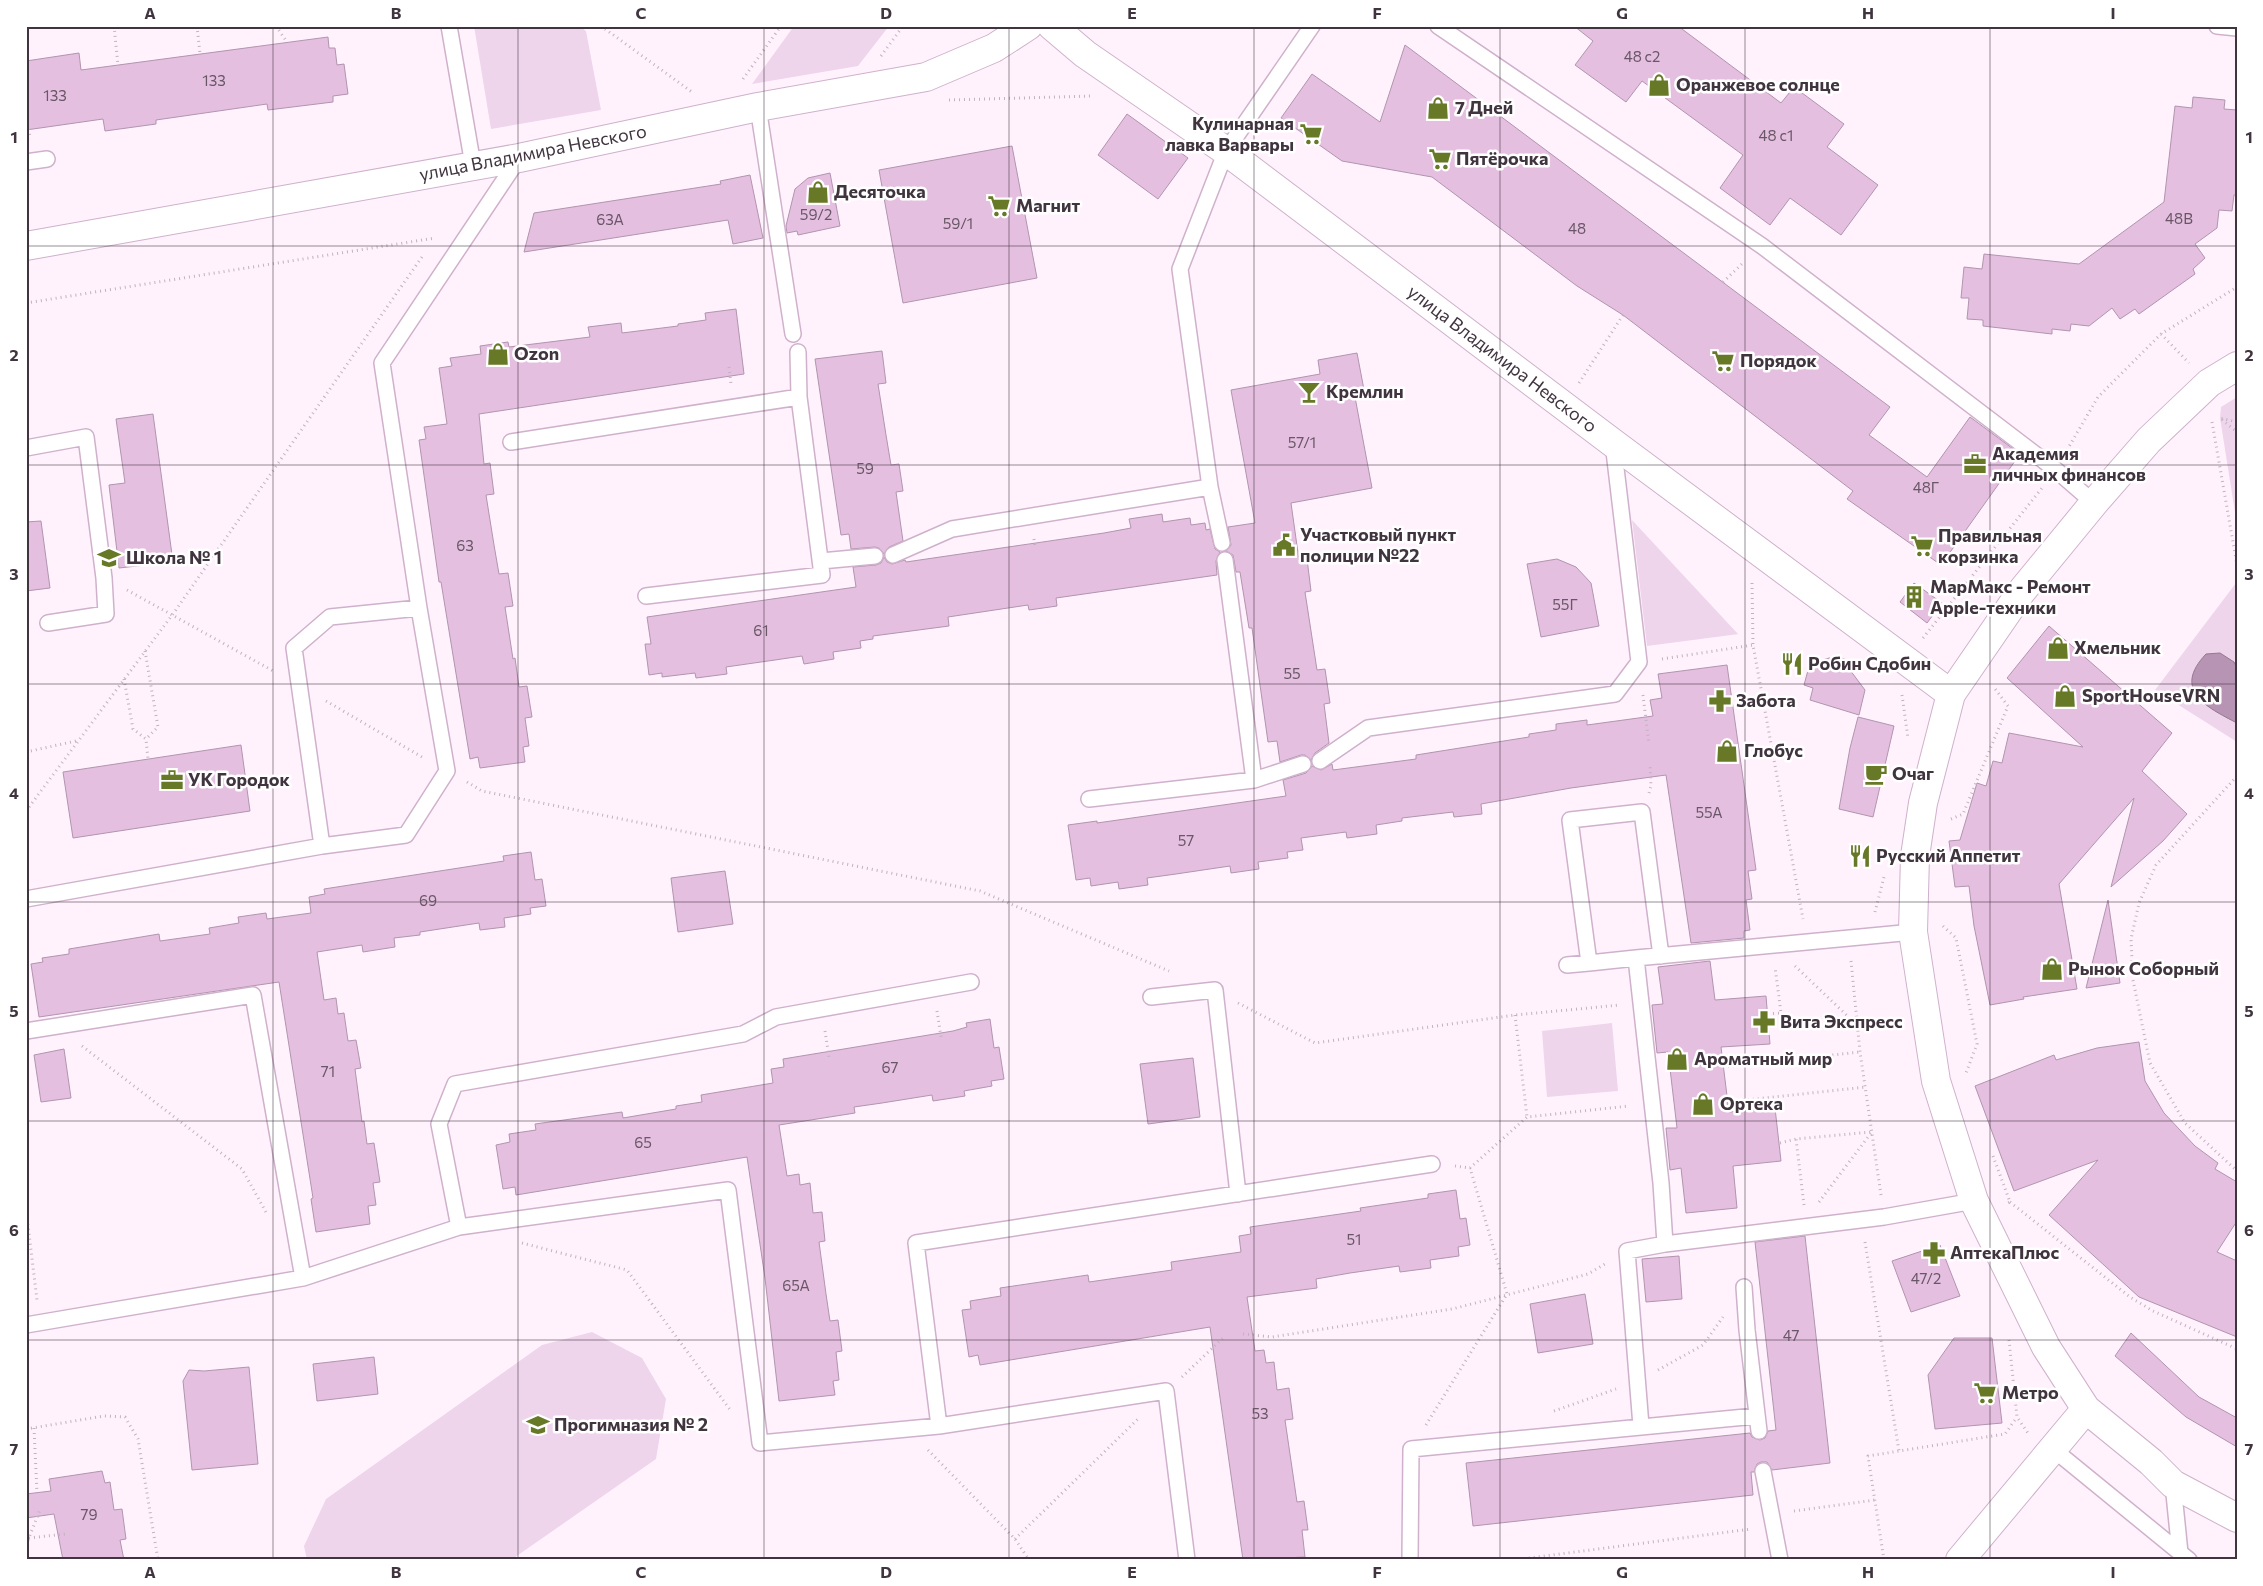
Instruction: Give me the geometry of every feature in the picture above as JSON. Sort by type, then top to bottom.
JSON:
[{"type":"street","name":"улица Владимира Невского","points":[[26,246],[519,158],[758,107],[926,77],[994,48],[1028,26]]},
{"type":"street","name":"улица Владимира Невского","points":[[1052,26],[1085,54],[1226,151],[1613,443],[1952,694]]},
{"type":"street","points":[[2237,366],[2209,383],[2149,440],[2094,503],[2021,592],[1952,694],[1923,803],[1915,856],[1913,932],[1936,1081],[1980,1212],[2046,1347],[2086,1409],[2152,1462],[2173,1484],[2237,1518]]},
{"type":"street","points":[[1960,1560],[2086,1409]]},
{"type":"lane","points":[[449,26],[473,166]]},
{"type":"lane","points":[[1222,543],[1210,487],[1180,269],[1226,151],[1312,26]]},
{"type":"lane","points":[[1438,26],[1762,246],[2056,470],[2094,503]]},
{"type":"lane","points":[[2217,26],[2237,28]]},
{"type":"lane","points":[[758,107],[793,334]]},
{"type":"lane","points":[[26,898],[322,846],[406,835],[447,771],[419,608],[382,362],[519,158]]},
{"type":"lane","points":[[26,162],[47,159]]},
{"type":"lane","points":[[646,596],[822,575],[799,397],[798,352]]},
{"type":"lane","points":[[511,442],[799,397]]},
{"type":"lane","points":[[26,448],[86,437],[103,569],[106,614],[48,624]]},
{"type":"lane","points":[[1320,761],[1368,728],[1615,694],[1639,662],[1613,443]]},
{"type":"lane","points":[[893,555],[952,530],[1210,487]]},
{"type":"lane","points":[[821,561],[875,556]]},
{"type":"lane","points":[[1225,560],[1254,780]]},
{"type":"lane","points":[[322,846],[294,648],[330,617],[419,608]]},
{"type":"lane","points":[[1089,799],[1254,780],[1303,764]]},
{"type":"lane","points":[[1589,963],[1570,820],[1642,812],[1661,956]]},
{"type":"lane","points":[[1567,965],[1913,932]]},
{"type":"lane","points":[[1636,958],[1665,1244]]},
{"type":"lane","points":[[459,1226],[438,1124],[455,1084],[743,1034],[776,1017],[971,982]]},
{"type":"lane","points":[[1151,997],[1215,990],[1238,1194]]},
{"type":"lane","points":[[26,1031],[252,995],[303,1278]]},
{"type":"lane","points":[[939,1426],[916,1243],[1432,1164]]},
{"type":"lane","points":[[33,1324],[303,1278],[459,1226],[728,1190],[760,1443],[939,1426],[1166,1391],[1187,1560]]},
{"type":"lane","points":[[1641,1426],[1627,1251],[1805,1224],[1884,1217],[1980,1212]]},
{"type":"lane","points":[[1744,1287],[1759,1432]]},
{"type":"lane","points":[[1410,1560],[1412,1449],[1756,1416]]},
{"type":"lane","points":[[2049,1453],[2185,1556]]},
{"type":"lane","points":[[1763,1470],[1780,1560]]},
{"type":"lane","points":[[2173,1484],[2185,1556]]},
{"type":"path","points":[[114,26],[118,65]]},
{"type":"path","points":[[197,26],[200,54]]},
{"type":"path","points":[[276,26],[288,42]]},
{"type":"path","points":[[601,26],[695,94]]},
{"type":"path","points":[[738,86],[780,26]]},
{"type":"path","points":[[944,101],[1102,96]]},
{"type":"path","points":[[26,811],[145,650],[435,238],[443,232]]},
{"type":"path","points":[[26,303],[435,238]]},
{"type":"path","points":[[1723,282],[1762,246]]},
{"type":"path","points":[[1907,746],[1908,737],[1900,685],[1905,660],[2056,470],[2098,397],[2161,334],[2237,287]]},
{"type":"path","points":[[1564,406],[1623,315]]},
{"type":"path","points":[[2237,422],[2220,418],[2237,432]]},
{"type":"path","points":[[2212,422],[2237,564]]},
{"type":"path","points":[[1752,573],[1753,645],[1807,942]]},
{"type":"path","points":[[1649,744],[1639,662],[1753,645]]},
{"type":"path","points":[[145,650],[158,727],[146,739]]},
{"type":"path","points":[[124,678],[133,729],[146,739],[148,759]]},
{"type":"path","points":[[1943,822],[1963,814],[2008,706],[1992,687],[1995,678]]},
{"type":"path","points":[[26,752],[76,741]]},
{"type":"path","points":[[2237,776],[2156,865],[2140,903],[2131,940],[2133,980],[2150,1063],[2185,1123],[2237,1171]]},
{"type":"path","points":[[482,791],[980,891],[1215,990],[1315,1043],[1515,1015],[1640,1002]]},
{"type":"path","points":[[1884,1217],[1860,1052],[1848,938],[1851,914],[1875,912],[1885,870]]},
{"type":"path","points":[[1939,921],[1956,938],[1977,1044],[1964,1078]]},
{"type":"path","points":[[1773,945],[1858,1027]]},
{"type":"path","points":[[1768,1014],[1781,1013],[1773,945]]},
{"type":"path","points":[[1515,1015],[1527,1117]]},
{"type":"path","points":[[73,1044],[83,1046],[242,1169],[270,1219]]},
{"type":"path","points":[[1724,1067],[1860,1052]]},
{"type":"path","points":[[1728,1102],[1866,1087]]},
{"type":"path","points":[[1432,1164],[1470,1168],[1527,1117],[1651,1103]]},
{"type":"path","points":[[1780,1142],[1872,1132]]},
{"type":"path","points":[[1805,1224],[1872,1132]]},
{"type":"path","points":[[1796,1139],[1805,1224]]},
{"type":"path","points":[[1990,1149],[2010,1202],[2130,1297],[2153,1311],[2237,1349]]},
{"type":"path","points":[[1412,1449],[1507,1294],[1470,1168]]},
{"type":"path","points":[[1980,1212],[2010,1202]]},
{"type":"path","points":[[26,1209],[33,1324]]},
{"type":"path","points":[[1865,1238],[1899,1451]]},
{"type":"path","points":[[515,1241],[627,1270],[733,1414]]},
{"type":"path","points":[[1243,1334],[1272,1337],[1452,1309],[1588,1274],[1627,1251]]},
{"type":"path","points":[[1015,1539],[1225,1336]]},
{"type":"path","points":[[2009,1339],[2017,1417],[2049,1453]]},
{"type":"path","points":[[26,1429],[104,1416],[125,1417],[138,1439],[158,1560]]},
{"type":"path","points":[[1884,1560],[1876,1518],[1868,1456],[2005,1434],[2017,1417]]},
{"type":"path","points":[[34,1428],[38,1492]]},
{"type":"path","points":[[926,1448],[1015,1539],[1029,1560]]},
{"type":"path","points":[[1514,1560],[1773,1520],[1875,1500]]},
{"type":"path","points":[[26,1545],[40,1510]]},
{"type":"path","points":[[29,1538],[65,1534]]},
{"type":"shaded area","points":[[474,26],[579,26],[586,31],[601,110],[491,129]]},
{"type":"shaded area","points":[[794,26],[889,26],[858,66],[752,84]]},
{"type":"shaded area","points":[[2237,397],[2237,525],[2220,418],[2221,407]]},
{"type":"shaded area","points":[[1632,520],[1738,634],[1739,634],[1647,646]]},
{"type":"shaded area","points":[[2237,584],[2237,742],[2155,690]]},
{"type":"shaded area","points":[[2220,653],[2234,662],[2237,668],[2237,723],[2205,704],[2197,696],[2193,687],[2192,678],[2196,667],[2206,654]]},
{"type":"shaded area","points":[[1612,1023],[1618,1091],[1547,1097],[1542,1031]]},
{"type":"shaded area","points":[[592,1332],[642,1358],[666,1399],[656,1459],[511,1560],[307,1560],[304,1546],[326,1499],[542,1345]]},
{"type":"building","points":[[1574,26],[1678,26],[1781,103],[1794,87],[1844,124],[1827,147],[1878,185],[1841,235],[1790,198],[1770,225],[1720,188],[1743,155],[1642,81],[1626,102],[1575,65],[1593,41]]},
{"type":"building","points":[[328,37],[329,48],[335,48],[337,65],[344,64],[348,94],[333,96],[333,102],[268,110],[267,104],[156,120],[156,124],[105,131],[103,119],[26,130],[26,61],[79,53],[81,70]]},
{"type":"building","points":[[1405,45],[1890,407],[1869,435],[1927,477],[1970,417],[2020,454],[1941,565],[1847,499],[1853,491],[1623,315],[1577,286],[1432,177],[1342,161],[1281,118],[1312,74],[1380,122]]},
{"type":"building","points":[[2193,97],[2225,100],[2224,109],[2237,110],[2237,195],[2234,195],[2232,211],[2219,210],[2217,228],[2195,244],[2205,258],[2193,269],[2195,274],[2139,314],[2135,309],[2120,319],[2112,308],[2089,326],[2071,324],[2070,331],[2052,329],[2052,334],[1983,326],[1983,320],[1967,319],[1969,298],[1961,298],[1964,267],[1982,269],[1984,254],[2079,264],[2164,202],[2175,106],[2192,108]]},
{"type":"building","points":[[1127,114],[1188,158],[1158,199],[1098,155]]},
{"type":"building","points":[[1012,146],[1037,278],[903,303],[879,170]]},
{"type":"building","points":[[830,173],[840,226],[798,235],[797,231],[787,233],[786,226],[795,189],[808,178]]},
{"type":"building","points":[[750,175],[763,238],[733,244],[728,220],[524,252],[534,213],[721,184],[720,181]]},
{"type":"building","points":[[736,309],[744,374],[479,414],[484,464],[490,463],[494,494],[486,495],[499,574],[508,573],[513,606],[505,607],[513,659],[515,658],[519,687],[527,686],[532,717],[525,718],[529,746],[523,747],[525,762],[480,768],[478,757],[470,759],[441,582],[439,582],[419,440],[426,439],[424,427],[447,424],[439,368],[452,366],[450,358],[481,354],[480,346],[508,342],[509,347],[590,337],[588,327],[621,323],[622,333],[678,326],[678,324],[706,320],[705,313]]},
{"type":"building","points":[[882,351],[886,383],[878,384],[891,465],[899,464],[903,491],[896,492],[903,541],[889,547],[884,554],[879,548],[875,547],[851,549],[849,534],[841,535],[815,359]]},
{"type":"building","points":[[1357,353],[1365,395],[1355,397],[1372,488],[1291,503],[1299,560],[1307,559],[1311,591],[1305,592],[1317,670],[1325,669],[1330,703],[1324,704],[1329,743],[1315,753],[1311,760],[1305,755],[1301,755],[1280,762],[1277,741],[1268,742],[1252,628],[1249,628],[1240,572],[1236,572],[1233,555],[1226,551],[1231,545],[1228,527],[1255,523],[1231,390],[1320,374],[1318,360]]},
{"type":"building","points":[[153,414],[173,562],[119,568],[109,485],[125,483],[116,419]]},
{"type":"building","points":[[1162,514],[1163,522],[1190,518],[1191,525],[1205,523],[1206,530],[1210,529],[1215,549],[1220,552],[1216,561],[1217,575],[1056,598],[1057,606],[1029,610],[1028,605],[948,617],[949,626],[873,636],[873,639],[860,641],[861,648],[833,652],[834,659],[804,664],[802,656],[726,667],[727,674],[696,678],[695,673],[662,677],[662,673],[649,675],[645,644],[651,644],[647,617],[856,587],[853,567],[876,565],[881,563],[884,557],[887,562],[892,564],[905,560],[906,562],[1104,533],[1131,528],[1129,519]]},
{"type":"building","points":[[41,521],[50,588],[26,591],[26,522]]},
{"type":"building","points":[[1557,559],[1576,567],[1591,583],[1599,626],[1541,637],[1527,564]]},
{"type":"building","points":[[1914,583],[1942,603],[1927,623],[1900,602]]},
{"type":"building","points":[[2049,626],[2172,733],[2142,771],[2187,814],[2163,841],[2111,887],[2134,798],[2059,884],[2077,989],[2023,997],[2024,999],[1990,1005],[1974,926],[1969,886],[1955,887],[1949,841],[1960,840],[1977,783],[1986,786],[1993,761],[2002,763],[2009,733],[2083,747],[2007,678]]},
{"type":"building","points":[[1837,656],[1852,662],[1850,670],[1865,690],[1859,715],[1810,700],[1813,688],[1804,685],[1810,663]]},
{"type":"building","points":[[1727,665],[1756,870],[1748,871],[1752,899],[1746,900],[1750,930],[1744,931],[1744,938],[1691,943],[1666,775],[1571,788],[1481,804],[1482,814],[1454,817],[1453,812],[1402,818],[1402,821],[1376,825],[1377,834],[1347,838],[1346,832],[1301,838],[1303,850],[1287,852],[1288,858],[1258,862],[1259,869],[1231,873],[1230,866],[1147,878],[1148,885],[1119,889],[1118,882],[1091,886],[1090,878],[1076,880],[1068,825],[1097,821],[1097,823],[1286,796],[1283,780],[1306,773],[1312,766],[1321,770],[1332,764],[1333,770],[1416,759],[1416,755],[1529,737],[1529,734],[1556,730],[1556,724],[1587,720],[1587,725],[1653,716],[1650,700],[1662,698],[1658,674]]},
{"type":"building","points":[[1858,717],[1894,726],[1873,817],[1839,809],[1850,748]]},
{"type":"building","points":[[241,745],[250,811],[73,838],[63,772]]},
{"type":"building","points":[[531,852],[535,880],[542,879],[546,906],[530,908],[531,914],[504,918],[505,927],[480,930],[479,923],[420,932],[420,935],[394,938],[395,947],[363,952],[362,945],[317,952],[324,1000],[336,998],[338,1014],[344,1013],[348,1041],[356,1040],[361,1068],[355,1069],[362,1122],[364,1121],[367,1144],[374,1143],[380,1182],[373,1183],[376,1205],[368,1206],[370,1224],[316,1232],[311,1199],[313,1198],[279,982],[39,1017],[31,964],[43,962],[42,958],[69,954],[69,949],[159,934],[160,941],[210,934],[209,928],[239,923],[238,917],[266,913],[267,919],[311,913],[309,897],[325,894],[324,889],[504,861],[503,856]]},
{"type":"building","points":[[725,871],[733,924],[678,932],[671,878]]},
{"type":"building","points":[[2108,900],[2120,983],[2086,988]]},
{"type":"building","points":[[1710,961],[1715,1000],[1766,996],[1770,1044],[1721,1047],[1729,1112],[1775,1108],[1781,1161],[1733,1166],[1737,1208],[1686,1213],[1681,1168],[1670,1170],[1666,1128],[1677,1128],[1668,1052],[1657,1053],[1652,1005],[1663,1004],[1658,967]]},
{"type":"building","points":[[990,1019],[994,1048],[999,1047],[1004,1079],[991,1081],[992,1086],[964,1091],[965,1096],[933,1101],[932,1095],[854,1107],[855,1113],[779,1125],[787,1176],[799,1174],[800,1185],[810,1183],[813,1213],[822,1212],[825,1241],[819,1242],[826,1294],[830,1321],[838,1320],[842,1351],[836,1352],[839,1380],[833,1381],[835,1395],[779,1401],[765,1278],[747,1157],[516,1195],[515,1187],[503,1189],[496,1145],[510,1142],[509,1134],[536,1130],[535,1124],[622,1112],[623,1118],[676,1109],[676,1106],[702,1102],[701,1095],[773,1083],[771,1069],[784,1067],[783,1059],[953,1031],[967,1027],[966,1023]]},
{"type":"building","points":[[2139,1042],[2145,1081],[2164,1113],[2195,1146],[2218,1163],[2215,1169],[2237,1182],[2237,1221],[2217,1252],[2237,1261],[2237,1337],[2139,1297],[2049,1215],[2098,1160],[2014,1191],[1975,1086],[2054,1055],[2056,1060],[2097,1048]]},
{"type":"building","points":[[64,1049],[71,1098],[41,1102],[34,1055]]},
{"type":"building","points":[[1193,1058],[1200,1117],[1148,1124],[1140,1064]]},
{"type":"building","points":[[1456,1190],[1460,1219],[1466,1218],[1470,1245],[1458,1247],[1459,1256],[1430,1260],[1431,1268],[1400,1272],[1399,1266],[1350,1273],[1316,1279],[1317,1288],[1247,1297],[1255,1351],[1264,1350],[1266,1363],[1274,1362],[1277,1390],[1289,1388],[1293,1419],[1285,1420],[1297,1502],[1304,1501],[1308,1530],[1302,1530],[1305,1557],[1243,1560],[1210,1327],[980,1365],[978,1355],[969,1357],[962,1310],[971,1309],[970,1301],[1001,1296],[1000,1288],[1088,1275],[1089,1282],[1172,1270],[1171,1262],[1241,1252],[1239,1236],[1251,1234],[1250,1227],[1361,1211],[1360,1208],[1428,1198],[1428,1194]]},
{"type":"building","points":[[1805,1236],[1830,1463],[1772,1470],[1767,1462],[1761,1462],[1757,1464],[1754,1472],[1751,1472],[1753,1495],[1473,1526],[1466,1463],[1750,1433],[1752,1437],[1760,1440],[1765,1438],[1768,1431],[1776,1430],[1755,1242]]},
{"type":"building","points":[[1940,1245],[1960,1296],[1911,1312],[1892,1261]]},
{"type":"building","points":[[1679,1256],[1682,1299],[1646,1302],[1642,1259]]},
{"type":"building","points":[[1585,1294],[1593,1344],[1538,1353],[1530,1304]]},
{"type":"building","points":[[2131,1333],[2199,1397],[2237,1418],[2237,1447],[2186,1417],[2115,1356]]},
{"type":"building","points":[[1954,1338],[1992,1338],[2002,1423],[1935,1429],[1928,1375]]},
{"type":"building","points":[[374,1357],[378,1394],[317,1401],[313,1364]]},
{"type":"building","points":[[249,1367],[258,1464],[192,1470],[183,1381],[189,1370],[204,1371]]},
{"type":"building","points":[[102,1471],[105,1483],[110,1482],[114,1510],[122,1509],[126,1539],[120,1540],[124,1560],[63,1560],[54,1514],[26,1518],[26,1494],[51,1491],[49,1479]]},
{"type":"place","name":"Оранжевое солнце","points":[[1659,85]]},
{"type":"place","name":"7 Дней","points":[[1438,108]]},
{"type":"place","name":"Кулинарная лавка Варвары","points":[[1311,134]]},
{"type":"place","name":"Пятёрочка","points":[[1440,159]]},
{"type":"place","name":"Десяточка","points":[[818,192]]},
{"type":"place","name":"Магнит","points":[[999,206]]},
{"type":"place","name":"Ozon","points":[[498,354]]},
{"type":"place","name":"Порядок","points":[[1723,361]]},
{"type":"place","name":"Кремлин","points":[[1309,392]]},
{"type":"place","name":"Академия личных финансов","points":[[1975,464]]},
{"type":"place","name":"Участковый пункт полиции №22","points":[[1284,545]]},
{"type":"place","name":"Правильная корзинка","points":[[1922,546]]},
{"type":"place","name":"Школа № 1","points":[[109,558]]},
{"type":"place","name":"МарМакс - Ремонт Apple-техники","points":[[1914,597]]},
{"type":"place","name":"Хмельник","points":[[2058,648]]},
{"type":"place","name":"Робин Сдобин","points":[[1792,664]]},
{"type":"place","name":"SportHouseVRN","points":[[2065,696]]},
{"type":"place","name":"Забота","points":[[1720,701]]},
{"type":"place","name":"Глобус","points":[[1727,751]]},
{"type":"place","name":"Очаг","points":[[1876,774]]},
{"type":"place","name":"УК Городок","points":[[172,780]]},
{"type":"place","name":"Русский Аппетит","points":[[1860,856]]},
{"type":"place","name":"Рынок Соборный","points":[[2052,969]]},
{"type":"place","name":"Вита Экспресс","points":[[1764,1022]]},
{"type":"place","name":"Ароматный мир","points":[[1677,1059]]},
{"type":"place","name":"Ортека","points":[[1703,1104]]},
{"type":"place","name":"АптекаПлюс","points":[[1934,1253]]},
{"type":"place","name":"Метро","points":[[1985,1393]]},
{"type":"place","name":"Прогимназия № 2","points":[[538,1425]]}]
